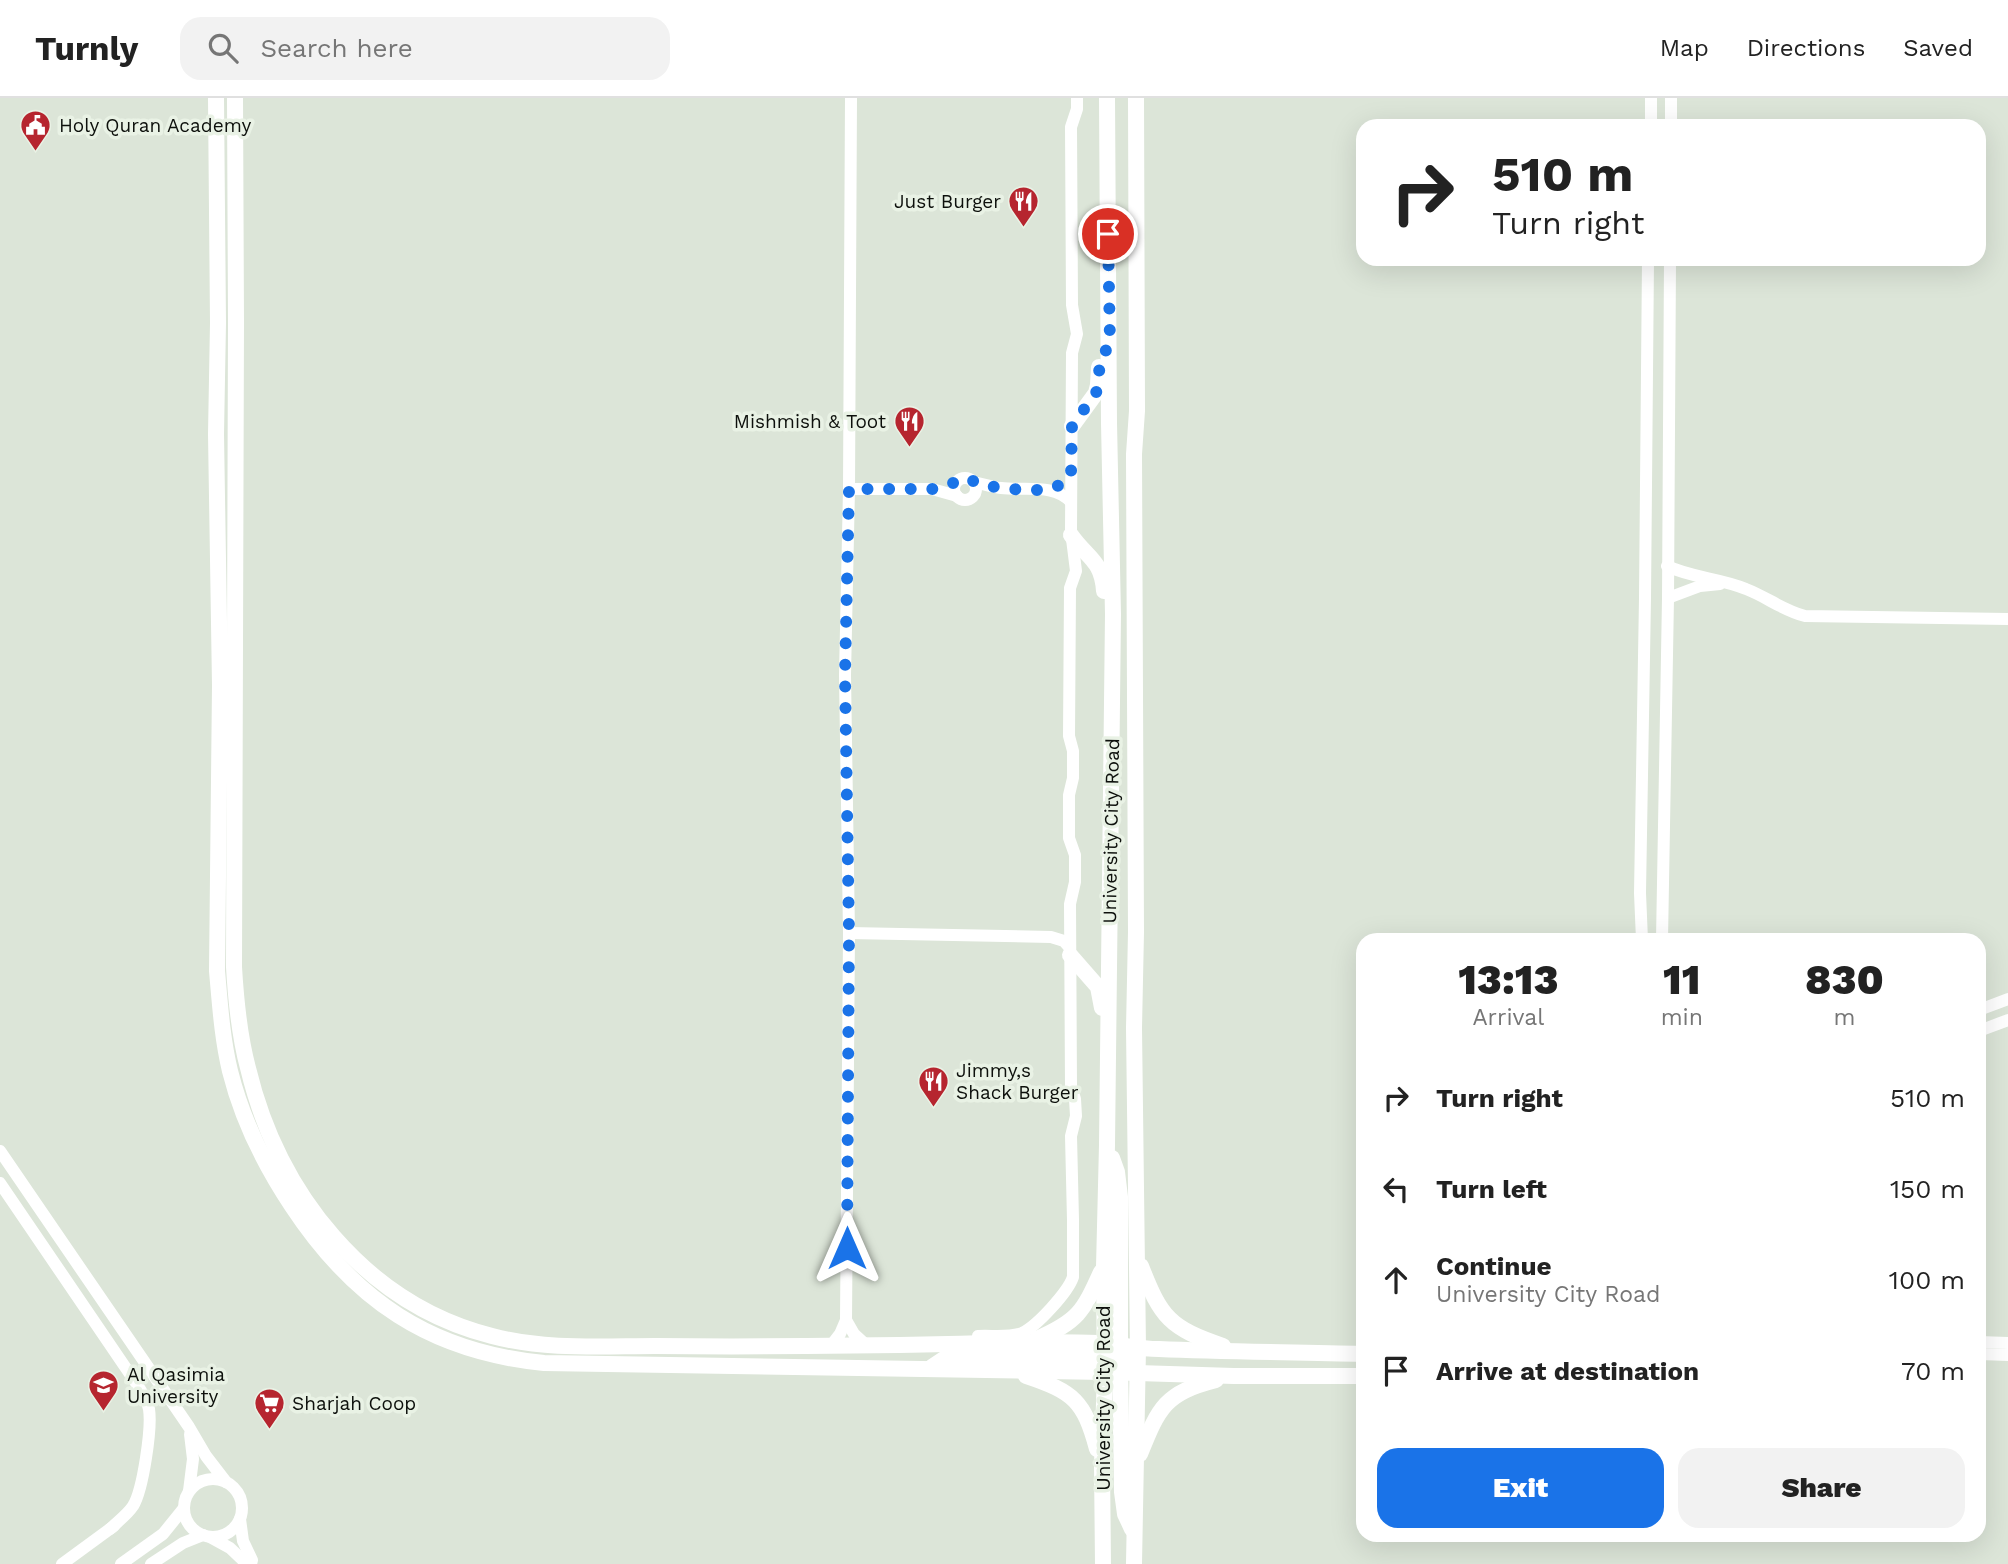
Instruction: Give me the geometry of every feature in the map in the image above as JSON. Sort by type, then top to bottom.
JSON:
[{"type":"main road","points":[[216,98],[216,434],[220,685],[217,971],[223,1037],[230,1070],[247,1122],[267,1164],[300,1218],[343,1271],[367,1293],[421,1329],[465,1348],[544,1363],[1010,1371],[1119,1358],[1239,1351],[1356,1354]]},
{"type":"main road","points":[[235,98],[234,967],[241,1036],[257,1101],[291,1179],[332,1237],[355,1260],[397,1294],[433,1314],[469,1329],[506,1339],[543,1344],[830,1347],[1028,1343],[1234,1376],[1356,1376]]},
{"type":"main road","name":"University City Road","points":[[1107,98],[1113,614],[1104,1267],[1137,1463],[1134,1564]]},
{"type":"main road","name":"University City Road","points":[[1103,1564],[1101,1465],[1138,1256],[1135,1042],[1136,98]]},
{"type":"main road","points":[[1072,426],[1096,393],[1100,361],[1110,343]]},
{"type":"main road","points":[[1071,535],[1102,573],[1105,597],[1113,614]]},
{"type":"main road","points":[[1070,951],[1098,987],[1109,1028]]},
{"type":"main road","points":[[1107,1146],[1116,1172],[1120,1197],[1122,1503],[1134,1532]]},
{"type":"main road","points":[[1138,1256],[1156,1303],[1171,1322],[1189,1334],[1239,1351]]},
{"type":"main road","points":[[1028,1343],[1073,1320],[1085,1306],[1104,1267]]},
{"type":"main road","points":[[931,1368],[944,1359],[961,1356],[1119,1358]]},
{"type":"main road","points":[[1010,1371],[1056,1387],[1078,1403],[1087,1418],[1101,1465]]},
{"type":"main road","points":[[1137,1463],[1153,1421],[1167,1402],[1189,1388],[1234,1376]]},
{"type":"street","points":[[830,1347],[846,1320],[849,933],[845,675],[851,98]]},
{"type":"street","points":[[954,1344],[967,1336],[1011,1335],[1023,1332],[1065,1293],[1073,1277],[1071,1136],[1076,1116],[1071,1086],[1070,899],[1075,883],[1075,855],[1069,838],[1069,791],[1073,778],[1073,751],[1069,736],[1070,593],[1076,571],[1071,535],[1072,353],[1077,330],[1072,301],[1071,127],[1077,109],[1077,98]]},
{"type":"street","points":[[1651,98],[1651,119]]},
{"type":"street","points":[[1671,98],[1671,119]]},
{"type":"street","points":[[1642,933],[1648,266]]},
{"type":"street","points":[[1662,933],[1670,266]]},
{"type":"street","points":[[1045,490],[1060,485],[1071,475]]},
{"type":"street","points":[[932,489],[965,478],[974,488],[1045,490],[1060,493],[1071,502]]},
{"type":"street","points":[[957,481],[954,489],[957,496]]},
{"type":"street","points":[[849,489],[932,489],[965,500],[970,499],[974,488]]},
{"type":"street","points":[[1667,566],[1685,573],[1731,583],[1759,594],[1789,612],[1805,616],[2008,619]]},
{"type":"street","points":[[1668,598],[1700,586],[1731,583]]},
{"type":"street","points":[[1045,936],[1056,933],[1070,922]]},
{"type":"street","points":[[849,933],[1045,936],[1060,939],[1070,951]]},
{"type":"street","points":[[1986,1007],[2008,999]]},
{"type":"street","points":[[1986,1028],[2008,1020]]},
{"type":"street","points":[[0,1151],[189,1427],[206,1456],[235,1490],[241,1501],[243,1541],[252,1560],[249,1564],[230,1548],[189,1525],[184,1508],[190,1490],[203,1480],[226,1482]]},
{"type":"street","points":[[0,1182],[134,1380],[149,1408],[148,1443],[142,1476],[132,1507],[110,1529],[62,1564]]},
{"type":"street","points":[[846,1320],[854,1334],[867,1346]]},
{"type":"street","points":[[1986,1342],[2008,1343]]},
{"type":"street","points":[[1986,1354],[2008,1354]]},
{"type":"street","points":[[189,1427],[193,1459],[190,1490]]},
{"type":"street","points":[[121,1564],[163,1534],[184,1508]]},
{"type":"street","points":[[151,1564],[174,1548],[206,1536],[216,1537],[228,1533],[240,1518]]},
{"type":"place","name":"Holy Quran Academy","points":[[36,152]]},
{"type":"place","name":"Just Burger","points":[[1024,228]]},
{"type":"place","name":"Mishmish & Toot","points":[[909,448]]},
{"type":"place","name":"Jimmy,s Shack Burger","points":[[933,1108]]},
{"type":"place","name":"Al Qasimia University","points":[[104,1412]]},
{"type":"place","name":"Sharjah Coop","points":[[269,1430]]},
{"type":"route","points":[[847,1248],[849,933],[845,675],[849,489],[932,489],[969,478],[974,482],[1002,488],[1045,490],[1068,479],[1071,475],[1072,426],[1096,393],[1100,361],[1110,343],[1108,234]]}]
